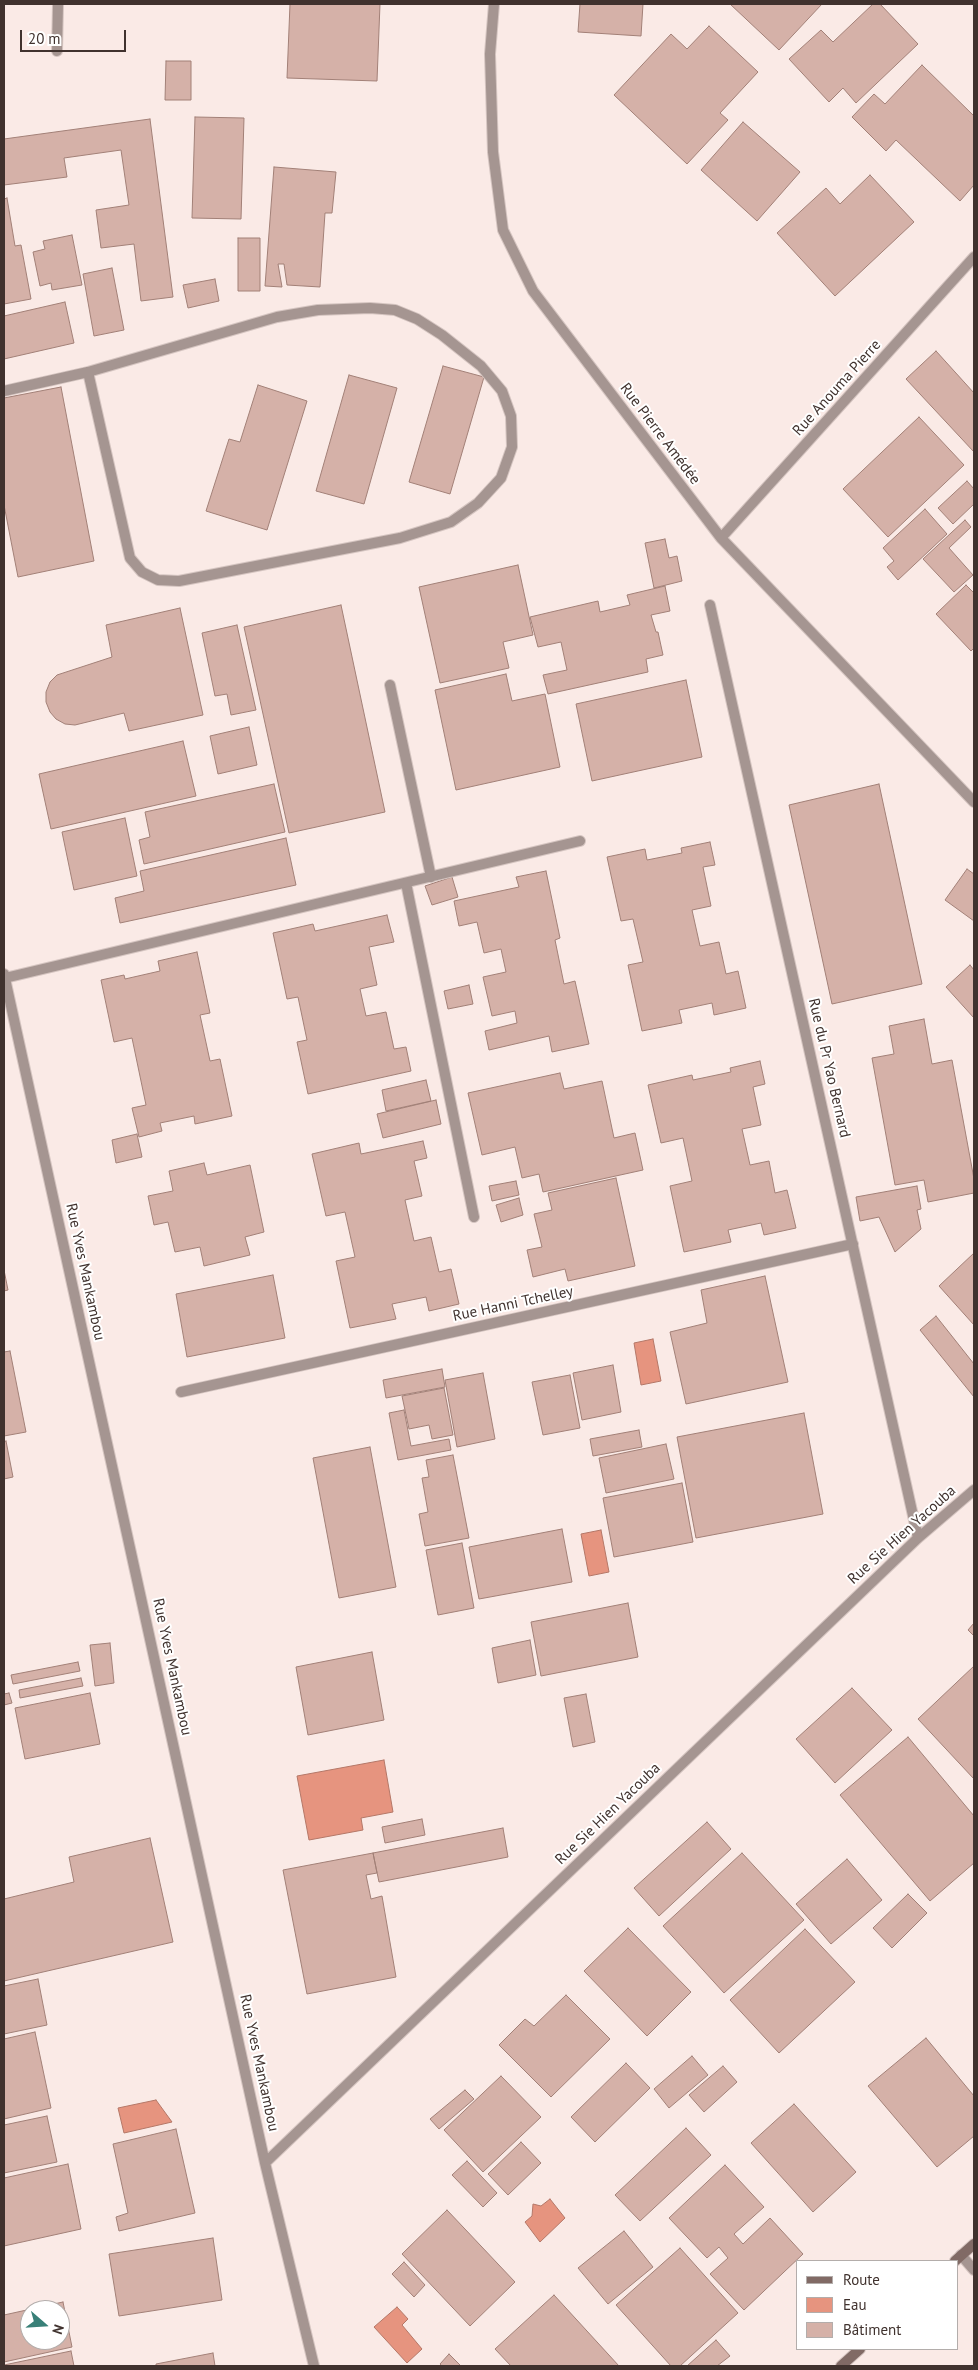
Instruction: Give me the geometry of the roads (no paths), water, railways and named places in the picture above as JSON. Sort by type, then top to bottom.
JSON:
[{"type":"street","points":[[57,51],[58,4]]},
{"type":"street","name":"Rue Pierre Amédée","points":[[494,4],[490,54],[494,152],[503,230],[533,291],[721,538],[974,802]]},
{"type":"street","name":"Rue Anouma Pierre","points":[[721,538],[974,258]]},
{"type":"street","points":[[4,391],[88,372],[277,318],[318,310],[370,308],[395,310],[417,319],[442,335],[481,366],[502,391],[511,416],[512,447],[501,478],[478,503],[450,522],[400,538],[179,581],[158,580],[142,572],[130,558],[88,372]]},
{"type":"street","name":"Rue du Pr Yao Bernard","points":[[710,604],[918,1538]]},
{"type":"street","points":[[390,685],[431,877]]},
{"type":"street","points":[[4,976],[580,841]]},
{"type":"street","points":[[406,883],[474,1217]]},
{"type":"street","name":"Rue Yves Mankambou","points":[[4,976],[265,2163],[314,2366]]},
{"type":"street","name":"Rue Hanni Tchelley","points":[[181,1392],[853,1244]]},
{"type":"street","name":"Rue Sie Hien Yacouba","points":[[265,2163],[918,1538],[974,1490]]},
{"type":"street","points":[[974,2244],[958,2258],[974,2270]]},
{"type":"street","points":[[841,2366],[859,2350]]},
{"type":"water","points":[[653,1339],[661,1381],[641,1385],[634,1343]]},
{"type":"water","points":[[601,1530],[609,1572],[589,1576],[581,1534]]},
{"type":"water","points":[[384,1760],[393,1812],[361,1818],[363,1830],[309,1840],[297,1776]]},
{"type":"water","points":[[156,2100],[172,2122],[124,2133],[118,2108]]},
{"type":"water","points":[[550,2199],[565,2218],[540,2242],[525,2222],[532,2216],[533,2204],[541,2206]]},
{"type":"water","points":[[397,2307],[408,2319],[402,2325],[422,2349],[407,2363],[374,2327]]}]
